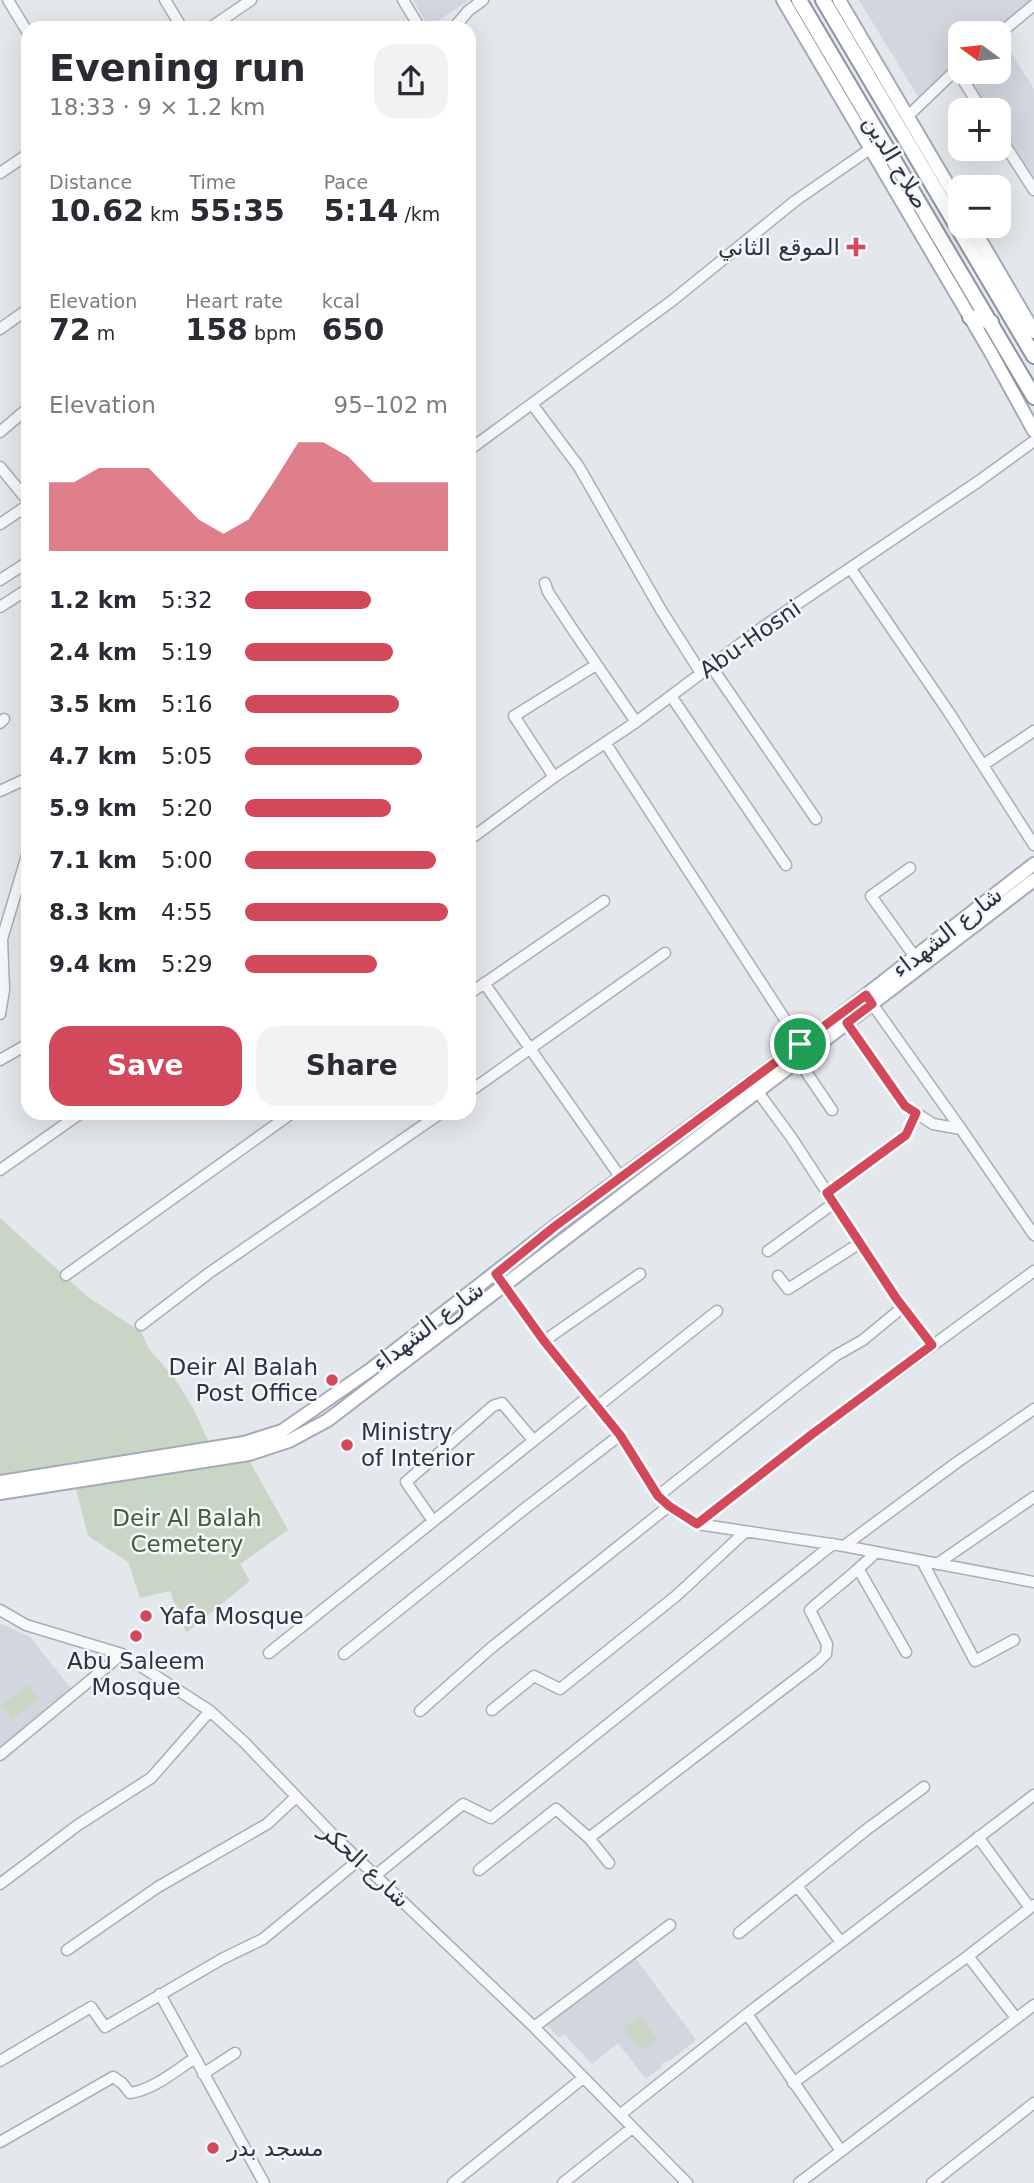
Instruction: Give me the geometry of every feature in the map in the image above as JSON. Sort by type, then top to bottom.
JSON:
[{"type":"highway","name":"صلاح الدين","points":[[799,0],[1034,397]]},
{"type":"highway","name":"صلاح الدين","points":[[832,2],[1034,356]]},
{"type":"highway","points":[[970,317],[991,322]]},
{"type":"main road","points":[[783,0],[1034,431]]},
{"type":"main road","points":[[832,2],[908,116],[948,185]]},
{"type":"main road","points":[[979,238],[1034,332]]},
{"type":"main road","name":"شارع الشهداء","points":[[0,1482],[244,1443],[282,1431],[370,1370],[621,1178],[798,1060],[847,1023],[915,957],[1034,864]]},
{"type":"main road","name":"شارع الشهداء","points":[[0,1493],[249,1454],[289,1441],[328,1420],[505,1286],[754,1087],[800,1044],[869,1000],[1034,880]]},
{"type":"street","points":[[8,0],[21,21]]},
{"type":"street","points":[[165,0],[178,21]]},
{"type":"street","points":[[220,21],[250,0]]},
{"type":"street","points":[[403,0],[416,21]]},
{"type":"street","points":[[460,21],[468,11],[484,0]]},
{"type":"street","points":[[1012,23],[1034,5]]},
{"type":"street","points":[[908,116],[948,77]]},
{"type":"street","points":[[476,445],[673,300],[795,201],[870,149]]},
{"type":"street","points":[[1011,155],[1034,190]]},
{"type":"street","points":[[0,173],[21,159]]},
{"type":"street","points":[[0,329],[21,314]]},
{"type":"street","points":[[532,404],[579,467],[661,610],[701,673]]},
{"type":"street","points":[[0,432],[21,414]]},
{"type":"street","name":"Abu-Hosni","points":[[476,834],[554,777],[606,744],[763,627],[1034,441]]},
{"type":"street","points":[[0,467],[21,494]]},
{"type":"street","points":[[0,524],[21,508]]},
{"type":"street","points":[[0,580],[21,566]]},
{"type":"street","points":[[851,569],[1034,845]]},
{"type":"street","points":[[545,583],[548,592],[636,722]]},
{"type":"street","points":[[0,607],[21,594]]},
{"type":"street","points":[[554,777],[514,716],[596,665]]},
{"type":"street","points":[[711,666],[816,819]]},
{"type":"street","points":[[671,696],[786,865]]},
{"type":"street","points":[[983,765],[1034,731]]},
{"type":"street","points":[[606,744],[800,1044]]},
{"type":"street","points":[[0,791],[21,781]]},
{"type":"street","points":[[910,868],[871,896],[915,957]]},
{"type":"street","points":[[0,1014],[4,990],[1,939],[21,872]]},
{"type":"street","points":[[476,989],[604,901]]},
{"type":"street","points":[[476,1088],[665,953]]},
{"type":"street","points":[[484,984],[621,1178]]},
{"type":"street","points":[[869,1000],[1034,1235]]},
{"type":"street","points":[[847,1023],[905,1106],[933,1124],[961,1129]]},
{"type":"street","points":[[0,1060],[21,1048]]},
{"type":"street","points":[[798,1060],[832,1110]]},
{"type":"street","points":[[754,1087],[791,1137],[903,1307],[932,1345]]},
{"type":"street","points":[[827,1193],[906,1135],[916,1113]]},
{"type":"street","points":[[0,1170],[71,1120]]},
{"type":"street","points":[[66,1275],[282,1120]]},
{"type":"street","points":[[141,1325],[209,1273],[431,1120]]},
{"type":"street","points":[[768,1251],[834,1203]]},
{"type":"street","points":[[778,1276],[788,1289],[860,1243]]},
{"type":"street","points":[[697,1524],[811,1435],[1034,1271]]},
{"type":"street","points":[[496,1274],[544,1341],[620,1435],[658,1496],[697,1524],[839,1545],[1034,1582]]},
{"type":"street","points":[[544,1341],[640,1274]]},
{"type":"street","points":[[658,1496],[835,1356],[863,1340],[903,1307]]},
{"type":"street","points":[[598,1406],[717,1311]]},
{"type":"street","points":[[269,1653],[588,1397]]},
{"type":"street","points":[[433,1521],[406,1482],[493,1406],[502,1403],[533,1440]]},
{"type":"street","points":[[376,1875],[463,1804],[491,1818],[839,1545],[1034,1409]]},
{"type":"street","points":[[344,1654],[620,1435]]},
{"type":"street","points":[[937,1564],[1034,1497]]},
{"type":"street","points":[[420,1711],[491,1648],[669,1506]]},
{"type":"street","points":[[492,1710],[534,1676],[560,1689],[676,1597],[745,1532]]},
{"type":"street","points":[[590,1838],[826,1654],[827,1644],[810,1610],[859,1570],[876,1552]]},
{"type":"street","points":[[922,1561],[975,1661],[1014,1640]]},
{"type":"street","points":[[859,1570],[906,1652]]},
{"type":"street","name":"شارع الحكر","points":[[0,1610],[26,1625],[122,1654],[210,1712],[244,1742],[295,1798],[534,2027],[687,2183]]},
{"type":"street","points":[[0,1755],[122,1654]]},
{"type":"street","points":[[0,1884],[78,1825],[151,1778],[210,1712]]},
{"type":"street","points":[[739,1933],[866,1830],[925,1787]]},
{"type":"street","points":[[621,2114],[747,2014],[1034,1795]]},
{"type":"street","points":[[67,1950],[158,1886],[267,1824],[295,1798]]},
{"type":"street","points":[[479,1870],[556,1810],[590,1838],[609,1863]]},
{"type":"street","points":[[793,2082],[1032,1907],[978,1837]]},
{"type":"street","points":[[0,2061],[91,2007],[105,2027],[222,1959],[263,1939],[360,1859]]},
{"type":"street","points":[[797,1886],[841,1942]]},
{"type":"street","points":[[534,2027],[670,1925]]},
{"type":"street","points":[[968,1956],[1016,2018]]},
{"type":"street","points":[[160,1994],[264,2183]]},
{"type":"street","points":[[799,2183],[1034,2005]]},
{"type":"street","points":[[747,2014],[841,2151]]},
{"type":"street","points":[[203,2074],[235,2053]]},
{"type":"street","points":[[0,2142],[113,2077],[130,2093],[145,2090],[195,2058]]},
{"type":"street","points":[[453,2183],[583,2078]]},
{"type":"street","points":[[932,2183],[1034,2103]]},
{"type":"street","points":[[563,2183],[632,2128]]},
{"type":"shaded area","points":[[413,0],[469,0],[438,21],[425,21]]},
{"type":"shaded area","points":[[859,0],[1034,0],[1034,10],[1012,33],[1012,21],[948,21],[948,77],[920,100]]},
{"type":"shaded area","points":[[1012,54],[1034,89],[1034,196],[1011,159],[1011,98],[975,98],[966,84],[1012,84]]},
{"type":"shaded area","points":[[0,1623],[30,1637],[74,1692],[0,1752]]},
{"type":"shaded area","points":[[633,1955],[696,2040],[661,2064],[662,2067],[646,2079],[618,2043],[592,2064],[564,2034],[559,2038],[546,2024]]},
{"type":"green space","name":"Deir Al Balah Cemetery","points":[[0,1218],[88,1297],[141,1332],[149,1349],[175,1379],[193,1408],[211,1447],[0,1479]]},
{"type":"green space","name":"Deir Al Balah Cemetery","points":[[249,1460],[288,1530],[240,1564],[250,1581],[186,1633],[170,1591],[140,1598],[128,1562],[88,1536],[75,1485]]},
{"type":"green space","points":[[28,1685],[38,1699],[12,1719],[2,1705]]},
{"type":"green space","points":[[640,2016],[657,2039],[640,2051],[623,2027]]},
{"type":"place","name":"الموقع الثاني","points":[[856,247]]},
{"type":"place","name":"Deir Al Balah Post Office","points":[[332,1380]]},
{"type":"place","name":"Ministry of Interior","points":[[347,1445]]},
{"type":"place","name":"Yafa Mosque","points":[[146,1616]]},
{"type":"place","name":"Abu Saleem Mosque","points":[[136,1636]]},
{"type":"place","name":"مسجد بدر","points":[[213,2148]]},
{"type":"route","points":[[866,995],[872,1004],[847,1023],[905,1106],[916,1113],[906,1135],[827,1193],[896,1298],[932,1345],[697,1524],[658,1496],[620,1435],[544,1341],[496,1274],[554,1227],[800,1044],[866,995]]}]
